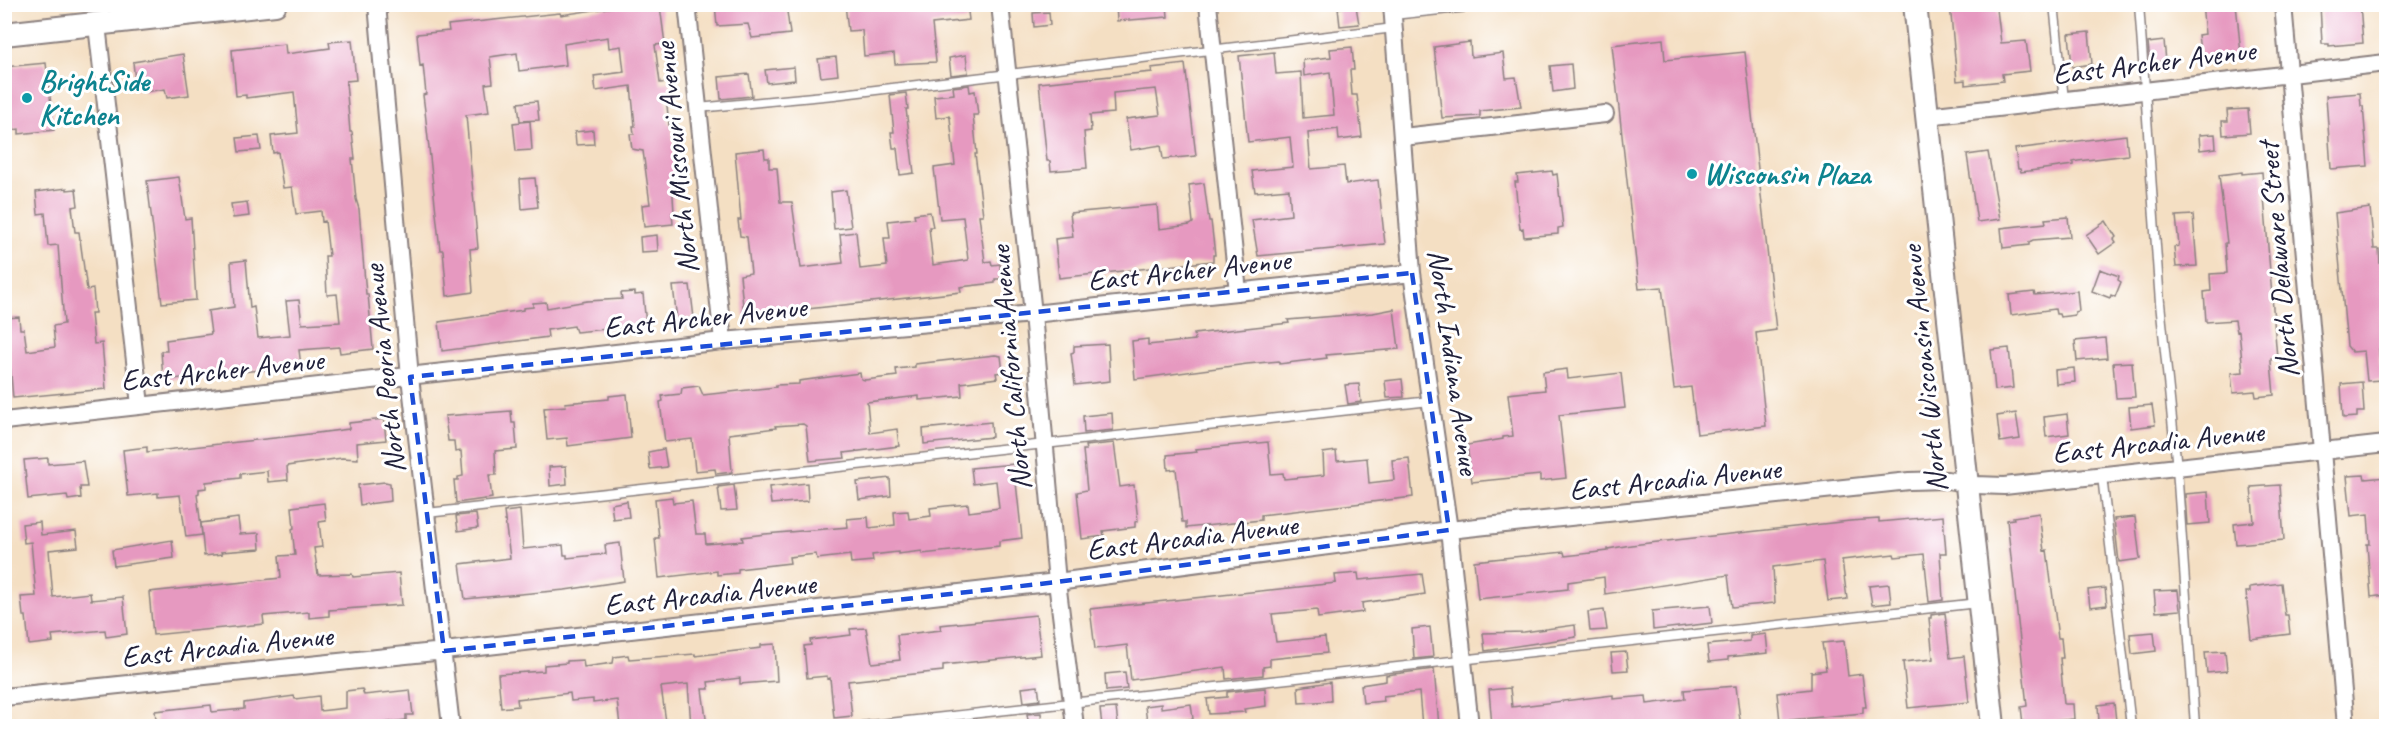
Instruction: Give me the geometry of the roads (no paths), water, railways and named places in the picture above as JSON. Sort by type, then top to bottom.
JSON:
[{"type":"street","points":[[4,34],[275,4]]},
{"type":"street","name":"North Peoria Avenue","points":[[376,4],[410,377],[451,726]]},
{"type":"street","name":"North Missouri Avenue","points":[[687,4],[723,341]]},
{"type":"street","name":"North California Avenue","points":[[1000,4],[1033,314],[1057,582],[1075,726]]},
{"type":"street","points":[[1208,4],[1238,292]]},
{"type":"street","name":"North Wisconsin Avenue","points":[[1915,4],[1993,726]]},
{"type":"street","name":"North Delaware Street","points":[[2283,4],[2346,726]]},
{"type":"street","name":"North Indiana Avenue","points":[[1393,16],[1412,273],[1449,530],[1470,726]]},
{"type":"street","points":[[97,25],[140,405]]},
{"type":"street","name":"East Archer Avenue","points":[[1927,116],[2386,63]]},
{"type":"street","points":[[1403,136],[1605,114]]},
{"type":"street","name":"East Archer Avenue","points":[[4,421],[723,341],[1033,314],[1412,273]]},
{"type":"street","name":"East Arcadia Avenue","points":[[4,697],[444,651],[1057,582],[1449,530],[1910,481],[1947,480],[1967,484],[2004,486],[2386,444]]},
{"type":"lane","points":[[698,108],[1213,51],[1393,16],[1497,4]]},
{"type":"lane","points":[[2054,4],[2064,100]]},
{"type":"lane","points":[[2139,4],[2160,303],[2176,468],[2195,726]]},
{"type":"lane","points":[[427,513],[1430,401]]},
{"type":"lane","points":[[2102,476],[2131,726]]},
{"type":"lane","points":[[862,726],[1463,658],[1979,603]]},
{"type":"place","name":"BrightSide Kitchen","points":[[27,98]]},
{"type":"place","name":"Wisconsin Plaza","points":[[1692,174]]}]
